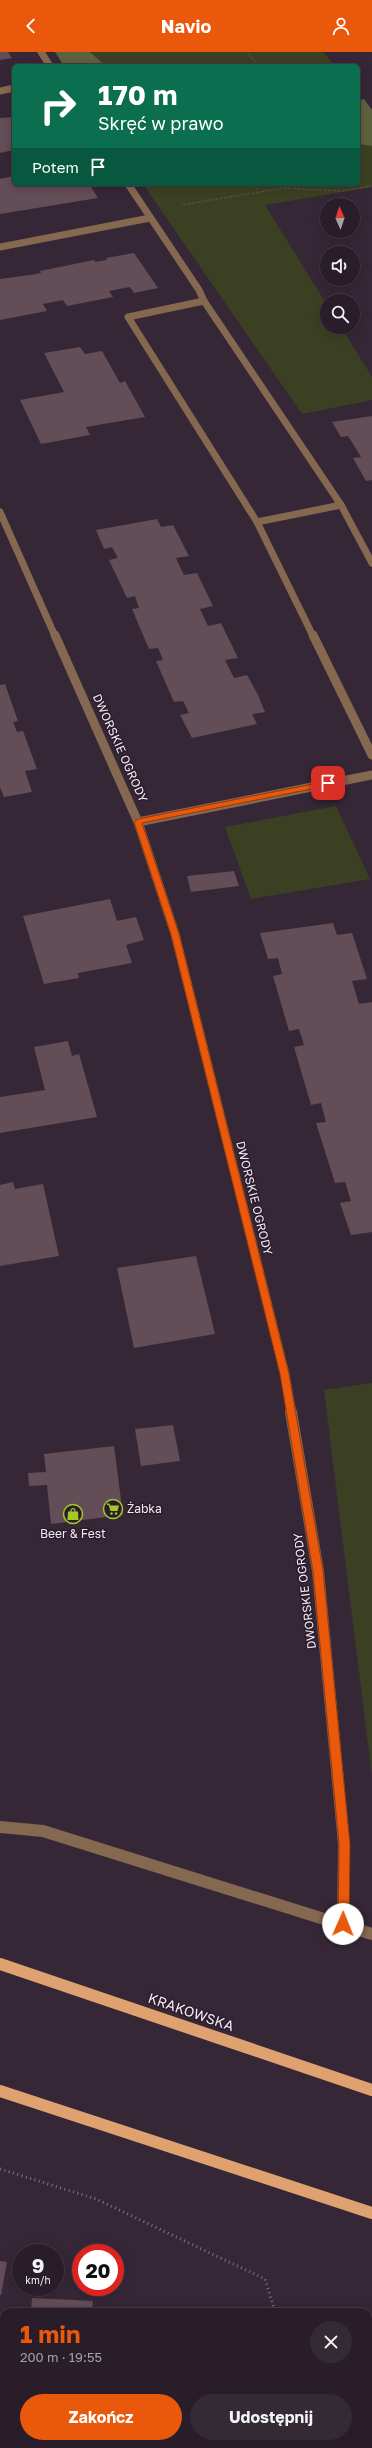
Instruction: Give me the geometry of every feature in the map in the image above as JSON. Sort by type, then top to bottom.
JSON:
[{"type":"main road","name":"KRAKOWSKA","points":[[0,1964],[372,2090]]},
{"type":"main road","points":[[0,2091],[372,2213]]},
{"type":"street","points":[[41,52],[49,64]]},
{"type":"street","points":[[0,91],[12,88]]},
{"type":"street","points":[[129,186],[199,290],[204,301],[341,505],[372,563]]},
{"type":"street","points":[[0,247],[148,215]]},
{"type":"street","points":[[204,301],[128,317],[257,522],[372,755]]},
{"type":"street","points":[[257,522],[341,505]]},
{"type":"street","name":"DWORSKIE OGRODY","points":[[0,512],[138,822],[175,934],[285,1374],[318,1571],[344,1844],[343,1924]]},
{"type":"street","points":[[138,822],[372,774]]},
{"type":"street","points":[[0,1827],[44,1831],[372,1934]]},
{"type":"path","points":[[247,52],[256,64]]},
{"type":"path","points":[[254,186],[259,190]]},
{"type":"path","points":[[148,215],[259,190],[283,188],[343,191],[372,186]]},
{"type":"path","points":[[0,2169],[96,2199],[265,2279],[274,2308]]},
{"type":"green space","points":[[55,52],[90,52],[104,64],[63,64]]},
{"type":"green space","points":[[90,52],[323,52],[333,64],[104,64]]},
{"type":"green space","points":[[364,99],[372,110],[372,146],[360,144],[360,100]]},
{"type":"green space","points":[[360,144],[372,146],[372,187],[265,205],[320,294],[320,334],[345,334],[372,377],[372,400],[302,414],[144,186],[360,186]]},
{"type":"green space","points":[[336,806],[370,879],[251,899],[225,827]]},
{"type":"green space","points":[[372,1383],[372,1776],[324,1390]]},
{"type":"building","points":[[0,52],[8,52],[12,58],[0,60]]},
{"type":"building","points":[[12,117],[12,150],[0,153],[0,118]]},
{"type":"building","points":[[12,176],[12,186],[90,186],[98,198],[0,214],[0,179]]},
{"type":"building","points":[[134,253],[158,288],[134,293],[130,287],[109,291],[113,297],[67,306],[63,300],[43,304],[47,311],[0,320],[0,279],[41,273],[40,271],[94,260],[95,262],[107,260],[106,258]]},
{"type":"building","points":[[80,347],[85,354],[102,351],[120,383],[125,381],[145,417],[86,427],[90,435],[41,444],[20,400],[64,392],[44,353]]},
{"type":"building","points":[[372,416],[372,480],[366,481],[353,458],[361,457],[348,436],[341,437],[332,422]]},
{"type":"building","points":[[157,519],[161,527],[173,525],[189,556],[176,558],[184,575],[197,573],[213,606],[200,609],[208,626],[221,623],[238,658],[225,660],[234,678],[247,675],[257,693],[265,712],[252,714],[257,724],[192,738],[180,715],[189,713],[183,701],[174,702],[156,661],[163,660],[158,648],[149,649],[132,609],[139,608],[135,596],[127,598],[109,560],[118,558],[112,547],[104,549],[96,530]]},
{"type":"building","points":[[5,684],[18,721],[13,722],[17,732],[23,731],[37,769],[25,771],[32,792],[4,797],[0,787],[0,685]]},
{"type":"building","points":[[234,871],[239,886],[191,892],[187,876]]},
{"type":"building","points":[[110,899],[117,921],[136,917],[144,940],[126,945],[132,963],[78,973],[79,978],[44,984],[23,916]]},
{"type":"building","points":[[333,923],[337,935],[352,933],[367,979],[352,981],[359,1004],[372,1002],[372,1232],[351,1235],[340,1203],[351,1201],[345,1182],[335,1183],[316,1123],[326,1122],[321,1103],[311,1105],[294,1047],[304,1045],[299,1029],[289,1031],[273,976],[282,974],[278,958],[268,959],[260,933]]},
{"type":"building","points":[[68,1041],[72,1056],[79,1054],[97,1117],[0,1133],[0,1097],[45,1090],[34,1047]]},
{"type":"building","points":[[13,1182],[15,1189],[43,1184],[59,1256],[0,1266],[0,1185]]},
{"type":"building","points":[[196,1256],[215,1334],[134,1348],[117,1268]]},
{"type":"building","points":[[173,1425],[180,1461],[141,1466],[135,1429]]},
{"type":"building","points":[[114,1446],[123,1515],[51,1524],[47,1485],[29,1486],[28,1473],[46,1472],[44,1454]]},
{"type":"building","points":[[0,2261],[7,2262],[1,2295],[0,2295]]},
{"type":"building","points":[[32,2298],[93,2301],[92,2308],[31,2308]]},
{"type":"place","name":"Żabka","points":[[113,1509]]},
{"type":"place","name":"Beer & Fest","points":[[73,1514]]},
{"type":"route","points":[[328,783],[138,822],[175,934],[285,1374],[318,1571],[344,1844],[343,1924]]}]
